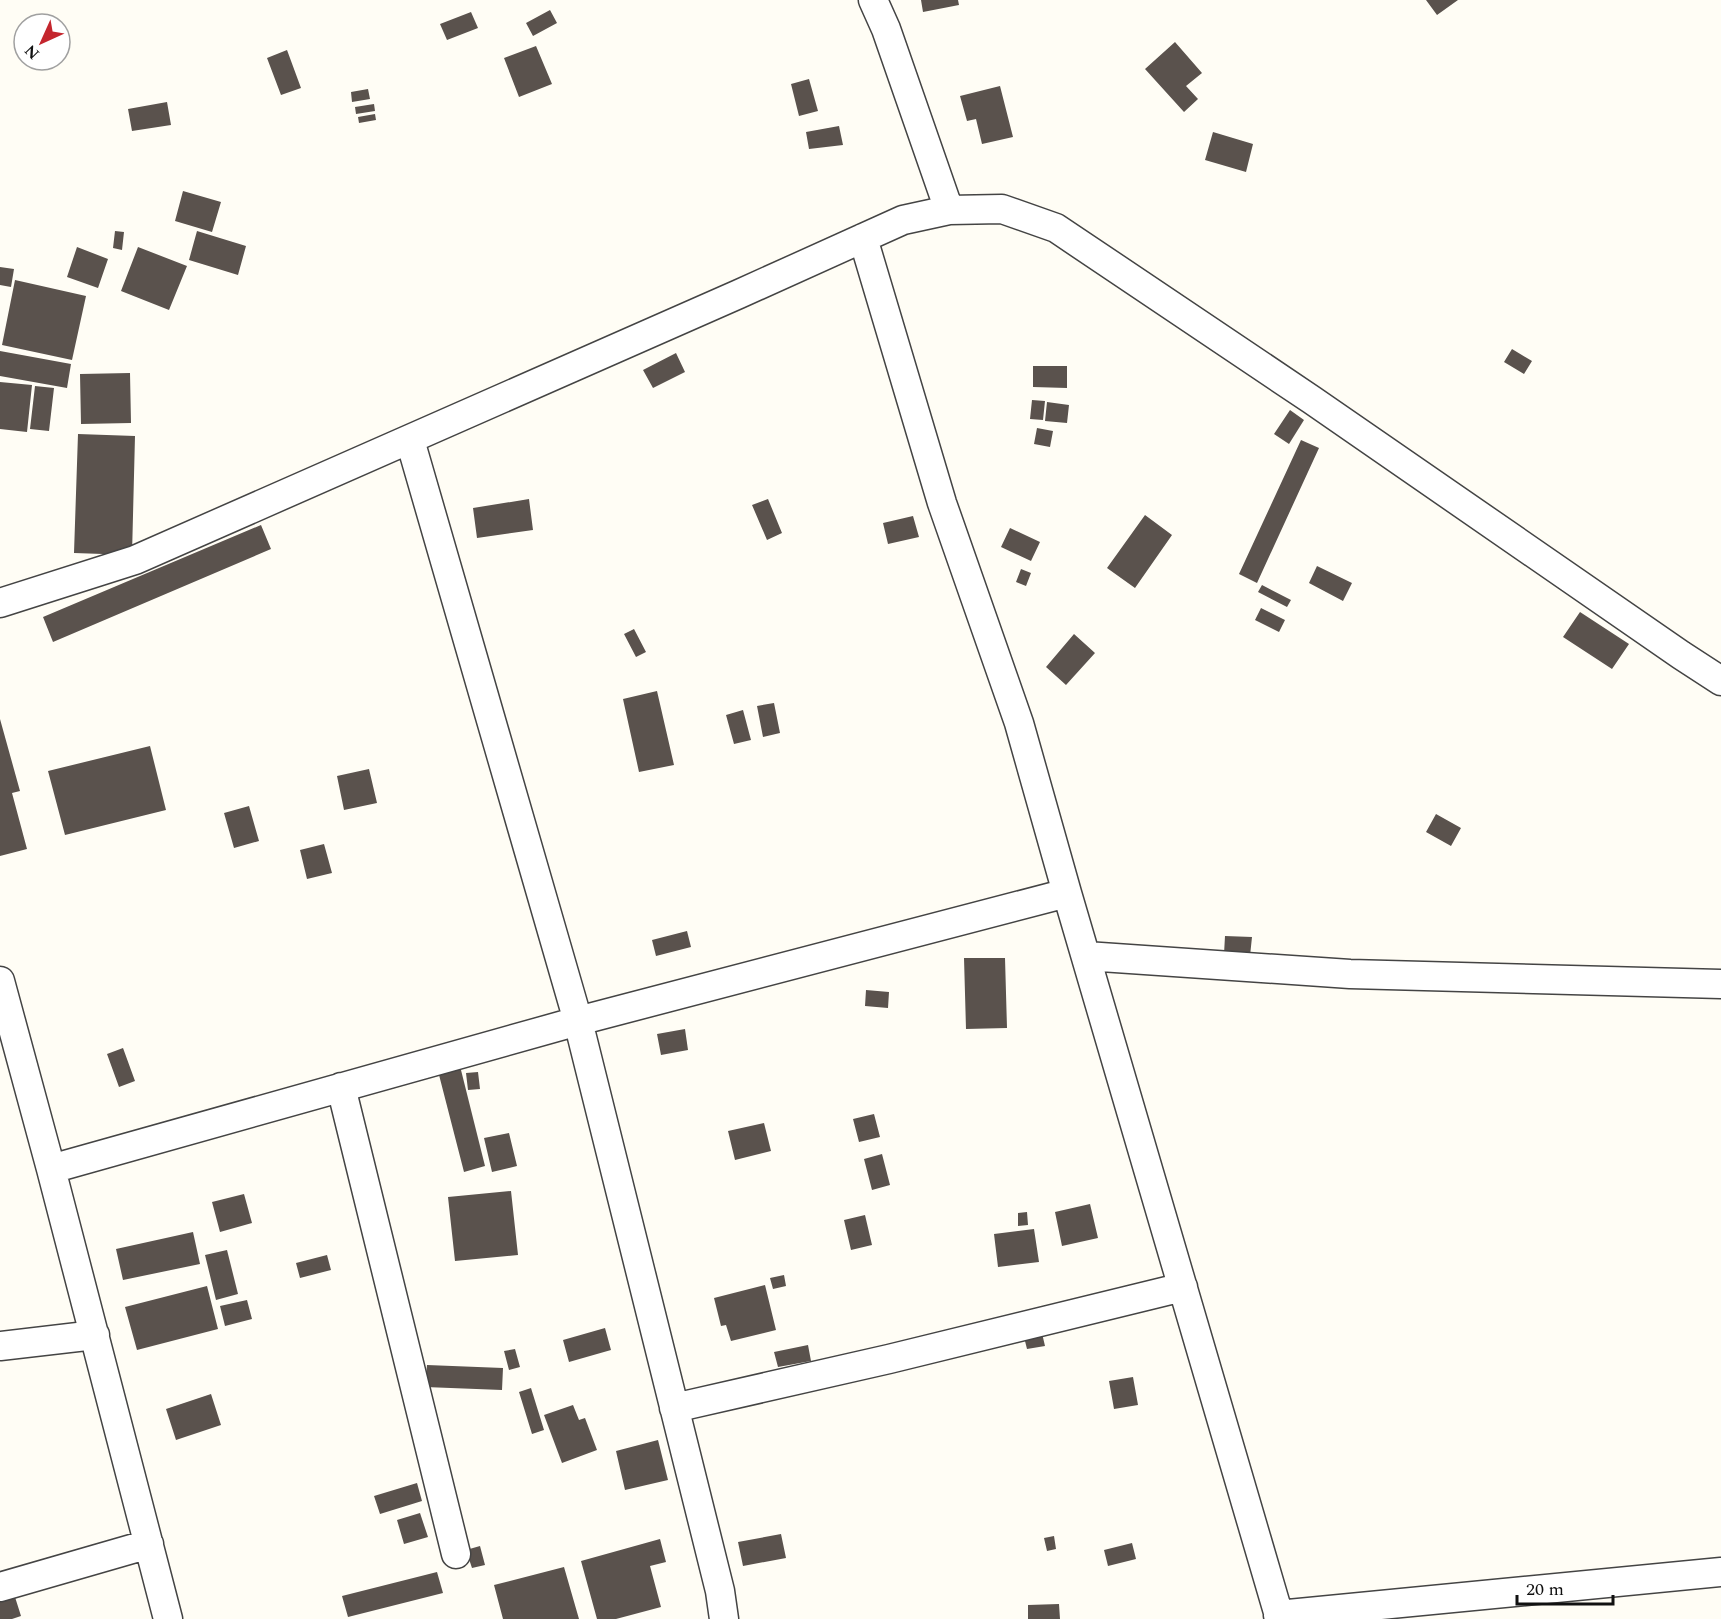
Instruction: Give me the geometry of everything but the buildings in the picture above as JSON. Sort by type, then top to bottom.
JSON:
[{"type":"street","points":[[873,0],[886,28],[949,210]]},
{"type":"street","points":[[0,603],[135,560],[903,220],[949,210],[1002,208],[1056,228],[1312,400],[1721,681]]},
{"type":"street","points":[[863,238],[942,503],[1019,723],[1279,1617],[1721,1572]]},
{"type":"street","points":[[410,440],[578,1021],[720,1591],[724,1619]]},
{"type":"street","points":[[51,1168],[578,1021],[1067,893]]},
{"type":"street","points":[[1086,956],[1350,974],[1721,984]]},
{"type":"street","points":[[0,981],[168,1619]]},
{"type":"street","points":[[341,1087],[456,1554]]},
{"type":"street","points":[[674,1408],[889,1359],[1183,1287]]},
{"type":"street","points":[[0,1346],[95,1335]]},
{"type":"street","points":[[0,1587],[149,1544]]}]
